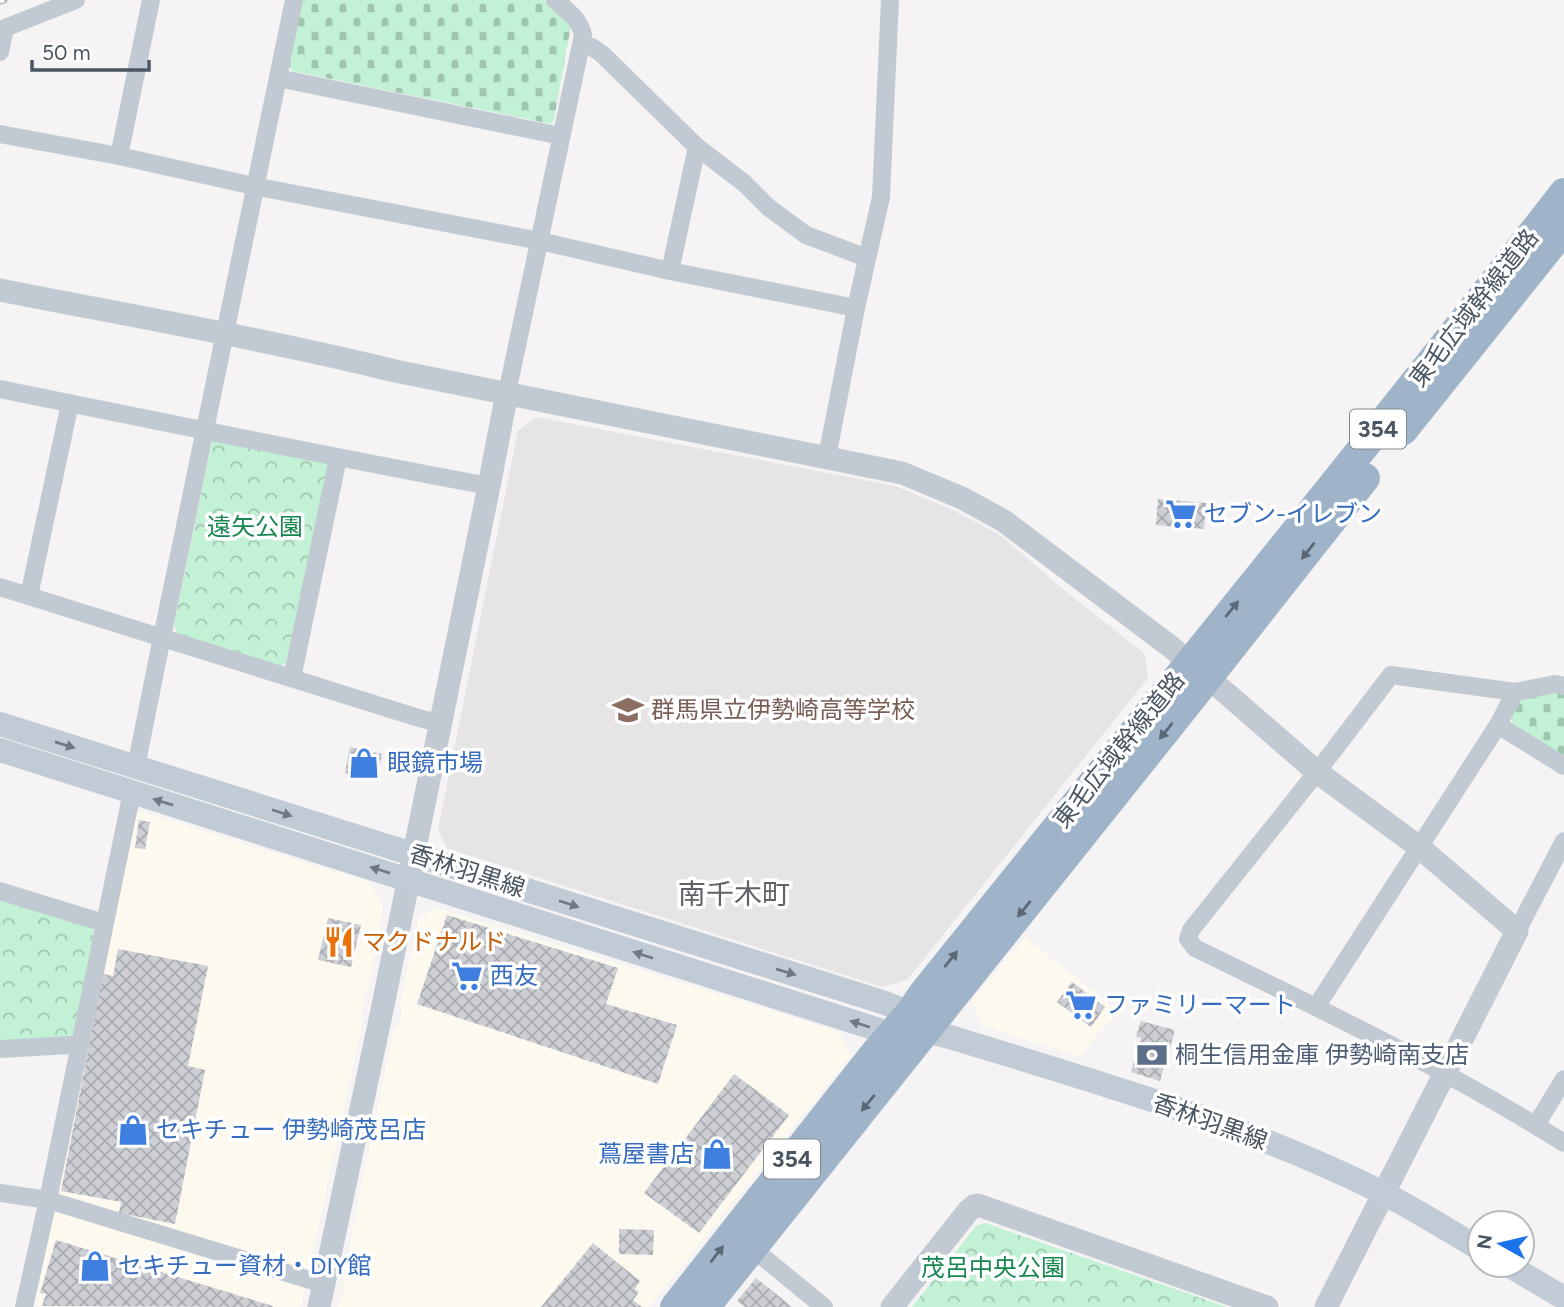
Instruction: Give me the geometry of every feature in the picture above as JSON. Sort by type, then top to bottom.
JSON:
[{"type":"highway","name":"東毛広域幹線道路","points":[[1199,670],[1343,472],[1564,193]]},
{"type":"highway","name":"東毛広域幹線道路","points":[[675,1307],[1564,229]]},
{"type":"highway","name":"東毛広域幹線道路","points":[[705,1307],[752,1248],[909,1026]]},
{"type":"main road","name":"香林羽黒線","points":[[0,724],[864,996],[909,1026]]},
{"type":"main road","name":"香林羽黒線","points":[[0,750],[409,879],[1072,1075],[1288,1151],[1384,1194],[1466,1241]]},
{"type":"main road","points":[[1532,1279],[1564,1298]]},
{"type":"street","points":[[0,52],[2,29],[76,0]]},
{"type":"street","points":[[119,156],[151,0]]},
{"type":"street","points":[[136,767],[294,0]]},
{"type":"street","points":[[0,1193],[48,1200],[321,1296],[414,855],[507,393],[582,44],[583,35],[575,18],[555,0]]},
{"type":"street","points":[[827,457],[881,197],[890,0]]},
{"type":"street","points":[[582,44],[602,54],[697,146],[744,183],[768,207],[806,235],[867,258]]},
{"type":"street","points":[[278,78],[561,135]]},
{"type":"street","points":[[0,134],[540,241],[670,271],[856,308]]},
{"type":"street","points":[[670,271],[697,146]]},
{"type":"street","points":[[0,290],[902,473],[962,498],[1004,521],[1199,670],[1317,772],[1419,847],[1517,931]]},
{"type":"street","points":[[0,389],[489,486]]},
{"type":"street","points":[[29,596],[70,403]]},
{"type":"street","points":[[291,678],[338,458]]},
{"type":"street","points":[[0,587],[440,723]]},
{"type":"street","points":[[1564,686],[1555,684],[1515,692],[1391,675],[1191,930],[1188,939],[1195,948],[1445,1074],[1564,1143]]},
{"type":"street","points":[[1316,1007],[1498,725],[1515,692]]},
{"type":"street","points":[[1498,725],[1564,766]]},
{"type":"street","points":[[24,1307],[132,792]]},
{"type":"street","points":[[1326,1307],[1517,931],[1559,862],[1564,841]]},
{"type":"street","points":[[0,891],[104,923]]},
{"type":"street","points":[[0,1049],[80,1046]]},
{"type":"street","points":[[1536,1125],[1564,1079]]},
{"type":"street","points":[[892,1307],[969,1210],[978,1205],[1267,1307]]},
{"type":"street","points":[[752,1248],[824,1307]]},
{"type":"shaded area","points":[[536,417],[895,486],[951,509],[1000,535],[1145,654],[1148,678],[907,980],[882,987],[448,849],[438,830],[518,431]]},
{"type":"shaded area","points":[[140,811],[368,881],[383,907],[368,992],[364,997],[363,1019],[301,1307],[35,1306],[132,816]]},
{"type":"shaded area","points":[[437,908],[841,1032],[850,1056],[649,1307],[338,1307],[345,1284],[343,1278],[393,1032],[399,1025],[402,1011],[400,1005],[419,917]]},
{"type":"shaded area","points":[[1025,937],[1118,1011],[1080,1056],[981,1026],[972,1001]]},
{"type":"green space","points":[[302,0],[544,0],[571,25],[554,120],[551,124],[292,71],[288,64]]},
{"type":"green space","name":"遠矢公園","points":[[219,439],[327,460],[329,467],[286,663],[281,666],[177,633],[174,625],[212,442]]},
{"type":"green space","points":[[1548,692],[1564,693],[1564,757],[1512,723],[1511,717],[1524,696]]},
{"type":"green space","points":[[0,898],[90,926],[94,931],[74,1036],[0,1044]]},
{"type":"green space","name":"茂呂中央公園","points":[[985,1223],[1227,1307],[912,1307],[976,1226]]},
{"type":"building","name":"セブン-イレブン","points":[[1158,499],[1206,503],[1204,529],[1156,525]]},
{"type":"building","name":"眼鏡市場","points":[[350,747],[382,754],[377,779],[345,773]]},
{"type":"building","points":[[139,820],[150,822],[145,849],[135,848]]},
{"type":"building","points":[[447,915],[618,968],[606,1004],[677,1025],[658,1084],[417,1004]]},
{"type":"building","name":"マクドナルド","points":[[328,918],[361,925],[351,967],[318,960]]},
{"type":"building","name":"セキチュー 伊勢崎茂呂店","points":[[118,949],[208,966],[188,1066],[205,1070],[175,1224],[119,1213],[121,1202],[61,1191],[103,974],[113,976]]},
{"type":"building","name":"ファミリーマート","points":[[1072,982],[1105,1007],[1091,1027],[1057,1002]]},
{"type":"building","name":"桐生信用金庫 伊勢崎南支店","points":[[1141,1021],[1175,1030],[1160,1081],[1131,1072],[1141,1038],[1136,1037]]},
{"type":"building","name":"蔦屋書店","points":[[734,1074],[789,1115],[699,1233],[644,1193]]},
{"type":"building","points":[[619,1229],[654,1230],[653,1255],[619,1254]]},
{"type":"building","name":"セキチュー資材・DIY館","points":[[56,1240],[273,1307],[42,1306],[46,1294],[40,1293]]},
{"type":"building","points":[[593,1243],[640,1281],[635,1289],[639,1292],[633,1300],[642,1307],[541,1307]]},
{"type":"building","points":[[756,1278],[792,1307],[745,1307],[737,1301]]},
{"type":"railway","points":[[0,1],[4,0]]},
{"type":"place","name":"セブン-イレブン","points":[[1181,514]]},
{"type":"place","name":"群馬県立伊勢崎高等学校","points":[[628,710]]},
{"type":"place","name":"眼鏡市場","points":[[364,763]]},
{"type":"place","name":"マクドナルド","points":[[339,942]]},
{"type":"place","name":"西友","points":[[467,976]]},
{"type":"place","name":"ファミリーマート","points":[[1081,1005]]},
{"type":"place","name":"桐生信用金庫 伊勢崎南支店","points":[[1152,1055]]},
{"type":"place","name":"セキチュー 伊勢崎茂呂店","points":[[133,1130]]},
{"type":"place","name":"蔦屋書店","points":[[717,1154]]},
{"type":"place","name":"セキチュー資材・DIY館","points":[[95,1266]]},
{"type":"district","name":"南千木町","points":[[734,894]]}]
